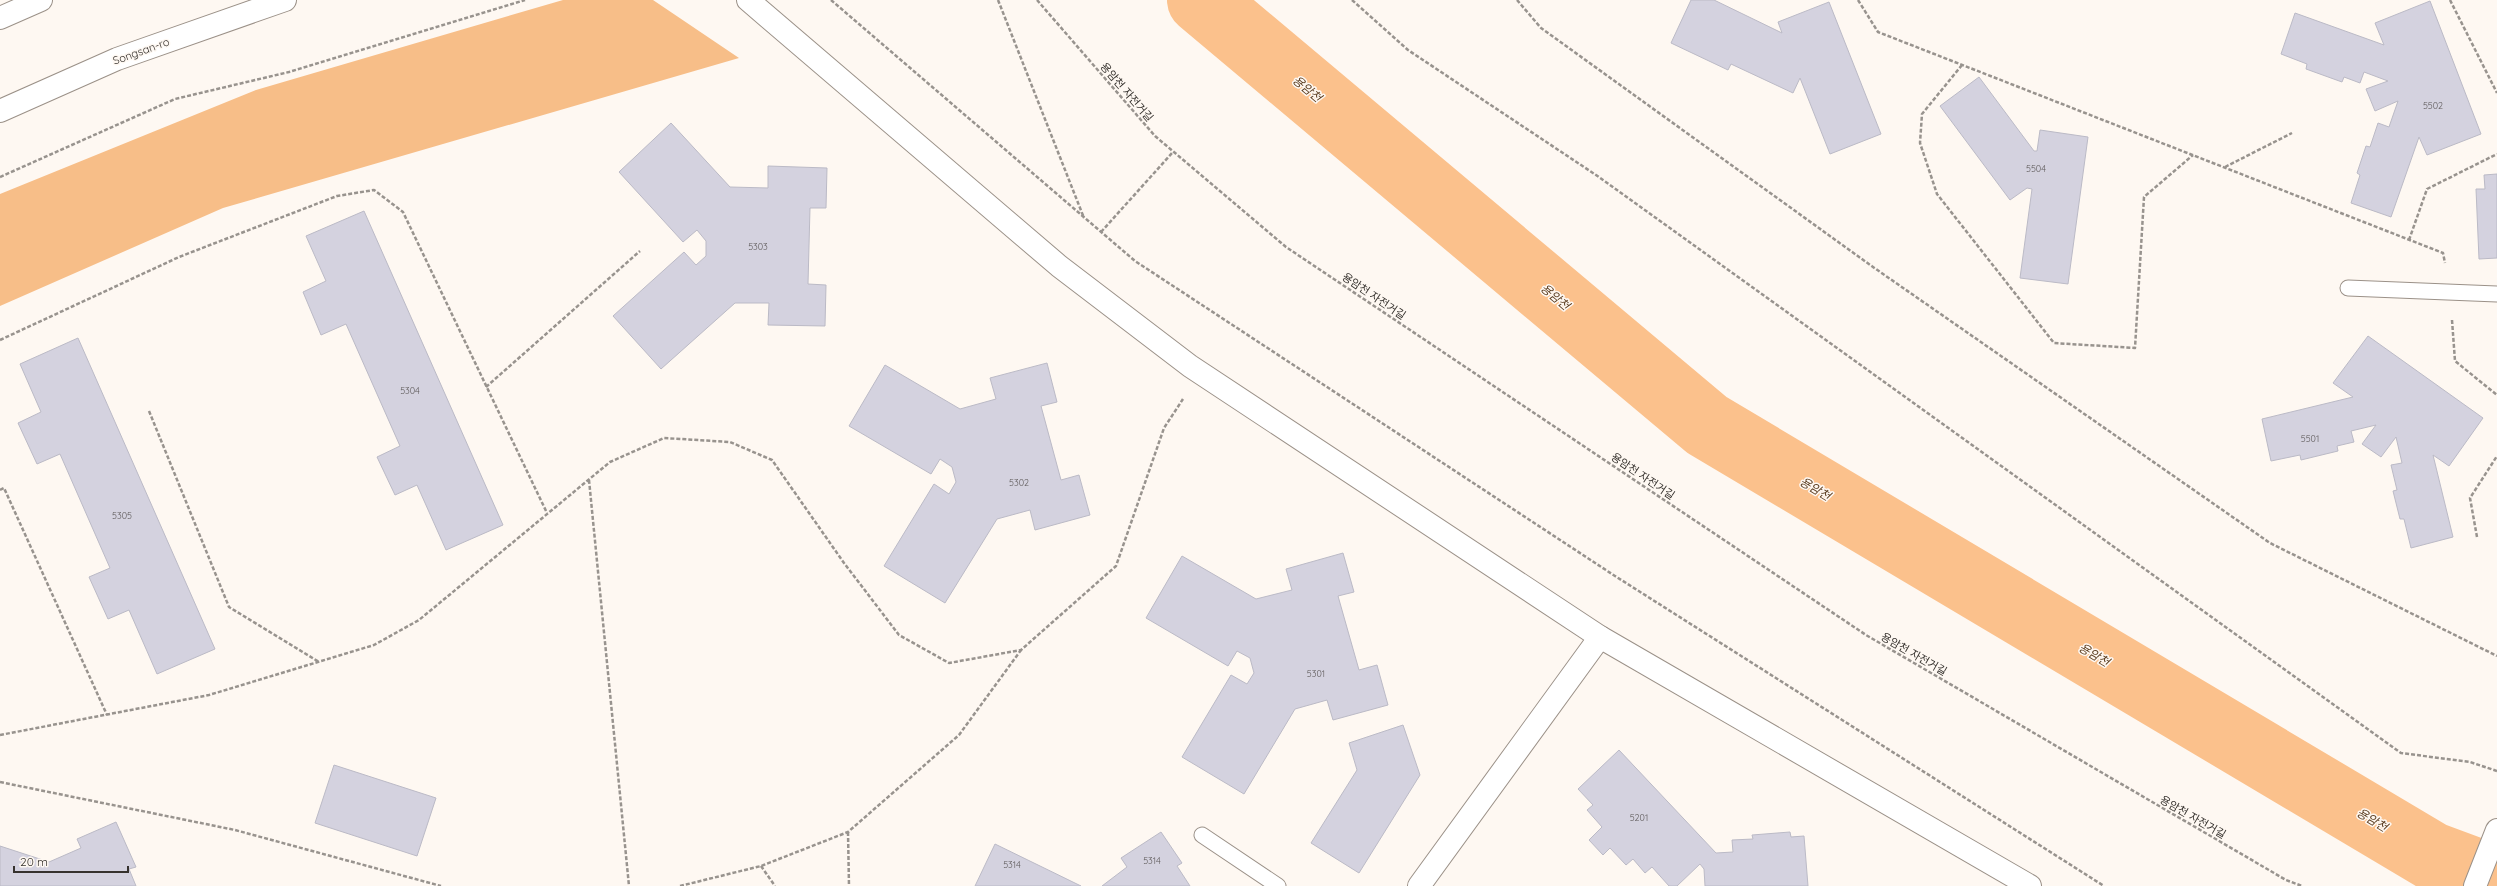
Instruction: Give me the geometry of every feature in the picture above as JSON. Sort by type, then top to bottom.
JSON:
[{"type":"street","points":[[0,18],[41,0]]},
{"type":"street","name":"Songsan-ro","points":[[0,111],[117,59],[285,0]]},
{"type":"street","points":[[748,0],[1059,266],[1184,361],[1600,636],[2030,886]]},
{"type":"street","points":[[1420,886],[1600,636]]},
{"type":"street","points":[[2475,886],[2497,830]]},
{"type":"lane","points":[[2348,288],[2497,294]]},
{"type":"lane","points":[[1202,835],[1278,886]]},
{"type":"path","points":[[0,177],[175,99],[289,72],[525,0]]},
{"type":"path","points":[[831,0],[1135,261],[1608,572],[2104,886]]},
{"type":"path","points":[[998,0],[1085,218]]},
{"type":"path","name":"용암천 자전거길","points":[[1036,0],[1154,136],[1286,247],[1866,635],[2286,880],[2302,886]]},
{"type":"path","points":[[1352,0],[1408,50],[1596,175],[2401,753],[2470,762],[2497,771]]},
{"type":"path","points":[[1517,0],[1541,28],[1853,254],[2270,543],[2497,656]]},
{"type":"path","points":[[1858,0],[1878,32],[2443,253],[2449,292],[2455,361],[2497,395]]},
{"type":"path","points":[[2450,0],[2497,93]]},
{"type":"path","points":[[1962,65],[1922,114],[1920,143],[1937,194],[2054,343],[2135,348],[2144,197],[2193,155]]},
{"type":"path","points":[[2224,168],[2292,133]]},
{"type":"path","points":[[1102,232],[1174,152]]},
{"type":"path","points":[[2409,240],[2427,189],[2497,154]]},
{"type":"path","points":[[0,340],[179,257],[337,196],[374,190],[403,212],[548,513]]},
{"type":"path","points":[[486,386],[640,251]]},
{"type":"path","points":[[680,886],[761,866],[848,832],[959,735],[1021,650],[1116,566],[1164,428],[1184,398]]},
{"type":"path","points":[[149,411],[229,607],[319,662]]},
{"type":"path","points":[[0,735],[209,695],[374,646],[419,620],[610,462],[664,438],[730,442],[772,460],[844,563],[899,635],[949,663],[1021,650]]},
{"type":"path","points":[[2478,537],[2470,498],[2497,456]]},
{"type":"path","points":[[588,480],[629,886]]},
{"type":"path","points":[[0,490],[4,488],[107,715]]},
{"type":"path","points":[[0,782],[235,830],[441,886]]},
{"type":"path","points":[[848,832],[849,886]]},
{"type":"path","points":[[761,866],[775,886]]},
{"type":"shaded area","points":[[563,0],[653,0],[739,58],[223,208],[0,306],[0,194],[256,90]]},
{"type":"building","points":[[1691,0],[1714,0],[1782,33],[1778,22],[1829,2],[1881,134],[1830,154],[1800,78],[1793,93],[1731,64],[1728,70],[1671,43]]},
{"type":"building","points":[[2430,1],[2481,134],[2427,155],[2419,137],[2391,217],[2351,203],[2360,175],[2357,173],[2366,146],[2370,147],[2378,123],[2389,127],[2398,101],[2375,111],[2366,89],[2388,81],[2364,72],[2360,83],[2344,77],[2342,82],[2306,69],[2307,64],[2281,54],[2295,13],[2384,45],[2375,23]]},
{"type":"building","points":[[1979,77],[2034,151],[2037,151],[2040,130],[2088,137],[2068,284],[2020,278],[2032,189],[2027,188],[2010,200],[1940,106]]},
{"type":"building","points":[[671,123],[730,187],[768,188],[768,166],[827,168],[826,208],[810,208],[808,284],[826,285],[825,326],[768,325],[769,303],[735,303],[661,369],[613,316],[684,252],[696,265],[706,256],[706,241],[697,230],[683,242],[619,172]]},
{"type":"building","points":[[2497,174],[2497,258],[2479,259],[2476,189],[2485,189],[2484,175]]},
{"type":"building","points":[[364,211],[503,525],[446,550],[417,485],[395,495],[377,457],[400,446],[346,324],[321,335],[303,292],[326,281],[306,236]]},
{"type":"building","points":[[2368,336],[2483,418],[2449,466],[2433,455],[2453,537],[2411,548],[2404,519],[2400,519],[2393,491],[2397,490],[2391,465],[2402,463],[2396,437],[2381,457],[2362,444],[2376,425],[2351,431],[2354,442],[2337,446],[2338,451],[2301,460],[2300,455],[2271,461],[2262,419],[2353,397],[2333,383]]},
{"type":"building","points":[[78,338],[215,649],[157,674],[129,610],[108,619],[89,577],[110,568],[60,454],[37,464],[18,423],[41,412],[20,364]]},
{"type":"building","points":[[1047,363],[1057,402],[1041,406],[1061,480],[1079,475],[1090,515],[1035,530],[1030,510],[997,519],[945,603],[884,566],[934,484],[949,494],[956,482],[952,467],[940,459],[931,474],[849,426],[885,365],[960,409],[996,399],[990,378]]},
{"type":"building","points":[[1343,553],[1354,592],[1338,596],[1359,670],[1377,665],[1388,705],[1333,720],[1327,700],[1295,709],[1244,794],[1182,757],[1231,675],[1247,684],[1254,673],[1250,658],[1237,651],[1228,666],[1146,618],[1182,556],[1256,599],[1292,590],[1286,569]]},
{"type":"building","points":[[1403,725],[1420,775],[1359,873],[1311,843],[1357,770],[1349,743]]},
{"type":"building","points":[[1619,750],[1716,853],[1733,852],[1732,840],[1753,839],[1752,835],[1790,832],[1791,837],[1804,836],[1808,886],[1705,886],[1704,869],[1700,864],[1677,886],[1669,886],[1652,867],[1645,873],[1633,859],[1626,865],[1610,848],[1603,855],[1589,840],[1602,827],[1587,810],[1593,805],[1578,789]]},
{"type":"building","points":[[334,765],[436,798],[417,856],[315,823]]},
{"type":"building","points":[[116,822],[136,867],[129,869],[136,886],[0,886],[0,846],[49,862],[81,848],[77,839]]},
{"type":"building","points":[[1161,832],[1182,863],[1177,866],[1190,886],[1102,886],[1127,867],[1121,858]]},
{"type":"building","points":[[995,844],[1081,886],[975,886]]},
{"type":"waterway","name":"용암천","points":[[1201,0],[1707,425],[2432,856],[2497,880]]}]
